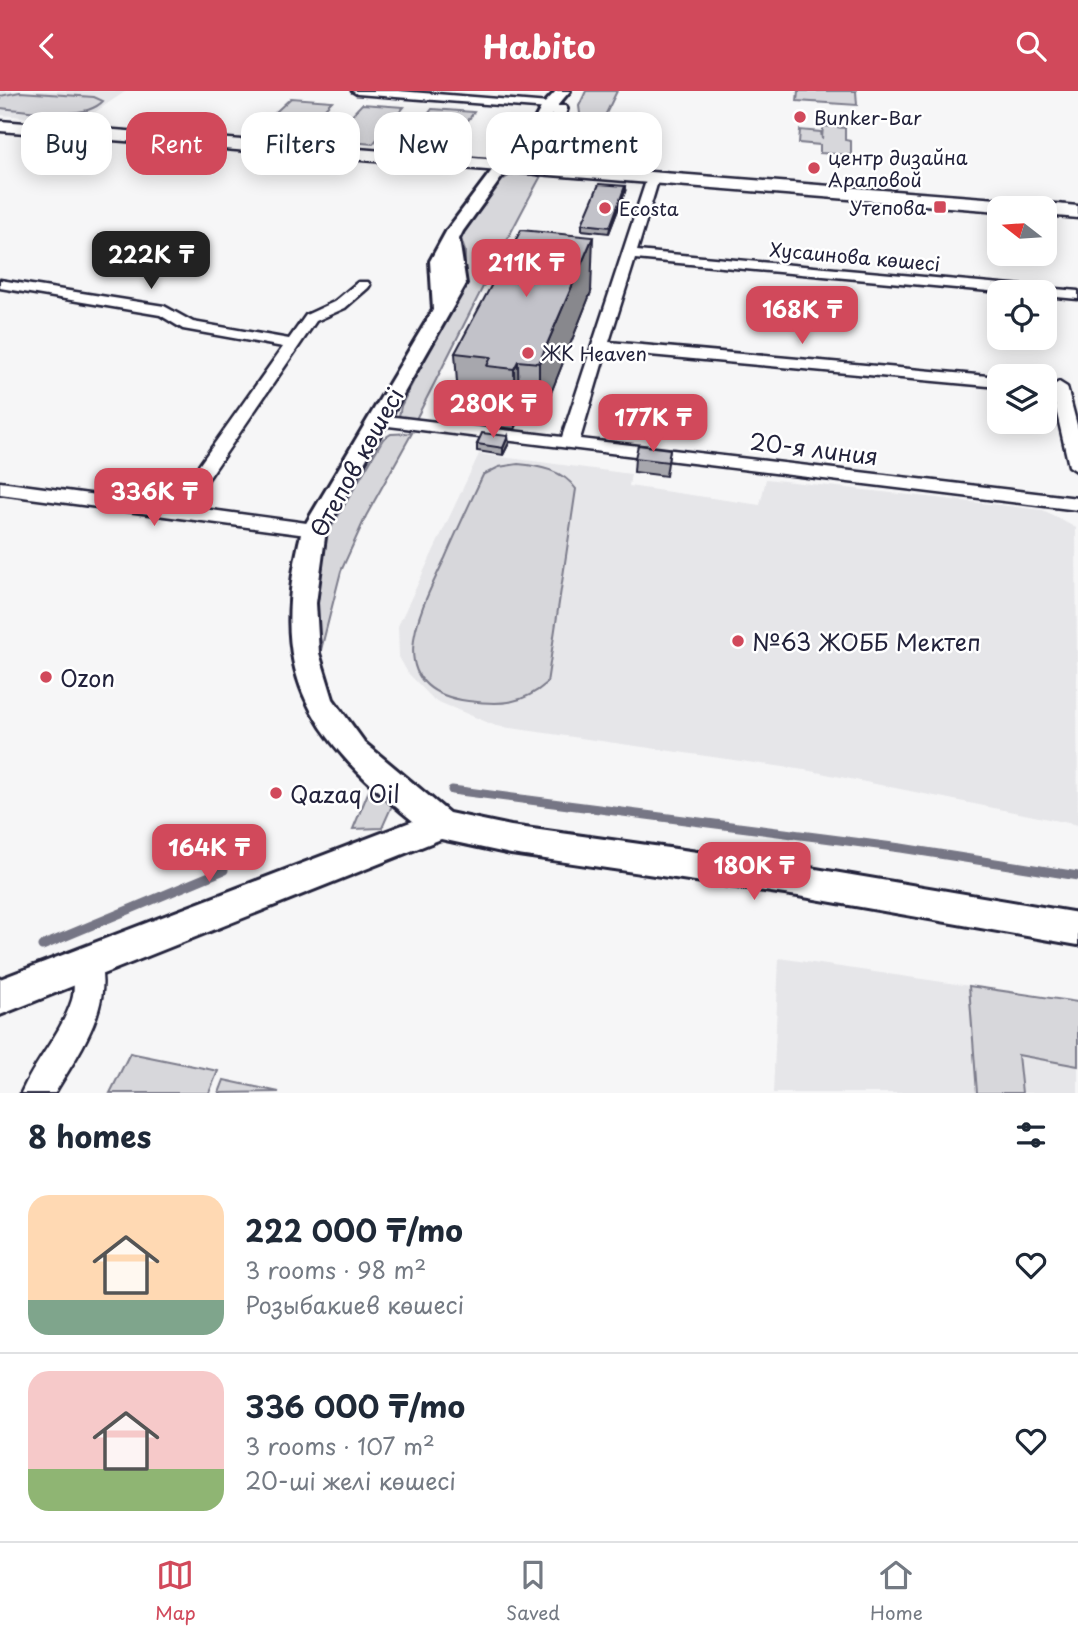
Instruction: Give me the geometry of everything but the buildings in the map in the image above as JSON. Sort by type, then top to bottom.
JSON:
[{"type":"main road","points":[[3,129],[486,165]]},
{"type":"main road","points":[[615,175],[987,204]]},
{"type":"main road","points":[[1057,210],[1078,212]]},
{"type":"street","points":[[357,91],[549,106]]},
{"type":"street","name":"Өтепов көшесі","points":[[546,112],[563,92]]},
{"type":"street","name":"Өтепов көшесі","points":[[558,112],[563,92]]},
{"type":"street","name":"Өтепов көшесі","points":[[440,825],[382,778],[350,745],[330,722],[317,698],[305,650],[301,611],[304,568],[314,530],[457,284],[451,240],[461,219],[495,175]]},
{"type":"street","points":[[569,444],[653,178]]},
{"type":"street","name":"Хусаинова көшесі","points":[[629,254],[1078,295]]},
{"type":"street","points":[[0,284],[164,311],[188,326],[293,344]]},
{"type":"street","points":[[177,511],[311,318],[332,312],[348,301],[363,285]]},
{"type":"street","points":[[601,346],[987,381]]},
{"type":"street","points":[[1057,387],[1078,389]]},
{"type":"street","points":[[1057,402],[1078,466]]},
{"type":"street","name":"20-я линия","points":[[378,420],[1078,504]]},
{"type":"street","points":[[0,488],[314,530]]},
{"type":"street","points":[[0,997],[86,961],[440,825],[511,840],[798,881],[1078,929]]},
{"type":"street","points":[[37,1093],[76,1028],[88,997],[86,961]]},
{"type":"shaded area","points":[[0,91],[126,91],[95,112],[21,112],[21,117],[0,115]]},
{"type":"shaded area","points":[[586,91],[617,91],[607,112],[580,112],[579,106]]},
{"type":"shaded area","points":[[798,91],[856,91],[857,105],[797,101]]},
{"type":"shaded area","points":[[20,92],[94,97],[103,101],[83,111],[39,112],[0,108],[0,96]]},
{"type":"shaded area","points":[[291,98],[332,101],[321,112],[276,112]]},
{"type":"shaded area","points":[[362,104],[404,107],[400,112],[374,112],[373,144],[360,143],[360,112],[354,112]]},
{"type":"shaded area","points":[[432,109],[474,112],[472,115],[472,112],[430,112]]},
{"type":"shaded area","points":[[823,126],[845,128],[845,140],[851,141],[851,155],[820,153],[820,145],[799,143],[800,130],[821,132],[822,139]]},
{"type":"shaded area","points":[[541,176],[416,419],[407,421],[399,416],[401,406],[465,279],[465,251],[460,236],[476,208],[497,183],[506,177]]},
{"type":"shaded area","points":[[412,433],[366,516],[341,571],[322,646],[315,620],[324,540],[383,439],[391,434]]},
{"type":"shaded area","name":"№63 ЖОББ Мектеп","points":[[479,454],[631,474],[629,486],[760,505],[766,479],[1043,510],[1076,528],[1078,825],[811,771],[496,726],[434,700],[408,673],[399,657],[398,626]]},
{"type":"shaded area","points":[[518,464],[557,473],[576,489],[547,683],[529,696],[510,702],[468,701],[440,694],[423,681],[415,664],[413,645],[425,601],[483,475],[499,467]]},
{"type":"shaded area","points":[[370,788],[394,801],[382,828],[353,829]]},
{"type":"shaded area","points":[[779,958],[1078,1002],[1078,1093],[773,1093]]},
{"type":"shaded area","points":[[969,986],[1078,1002],[1078,1066],[1018,1055],[1022,1093],[977,1093]]},
{"type":"shaded area","points":[[130,1053],[218,1071],[209,1093],[110,1093]]},
{"type":"shaded area","points":[[224,1080],[279,1092],[219,1093]]},
{"type":"waterway","points":[[452,790],[901,848],[1078,876]]},
{"type":"waterway","points":[[42,946],[224,870]]},
{"type":"place","name":"Bunker-Bar","points":[[800,117]]},
{"type":"place","name":"центр дизайна Араповой","points":[[814,168]]},
{"type":"place","name":"Утепова","points":[[940,207]]},
{"type":"place","name":"Ecosta","points":[[605,208]]},
{"type":"place","name":"ЖК Heaven","points":[[528,353]]},
{"type":"place","name":"№63 ЖОББ Мектеп","points":[[738,641]]},
{"type":"place","name":"Ozon","points":[[46,677]]},
{"type":"place","name":"Qazaq Oil","points":[[276,793]]}]
